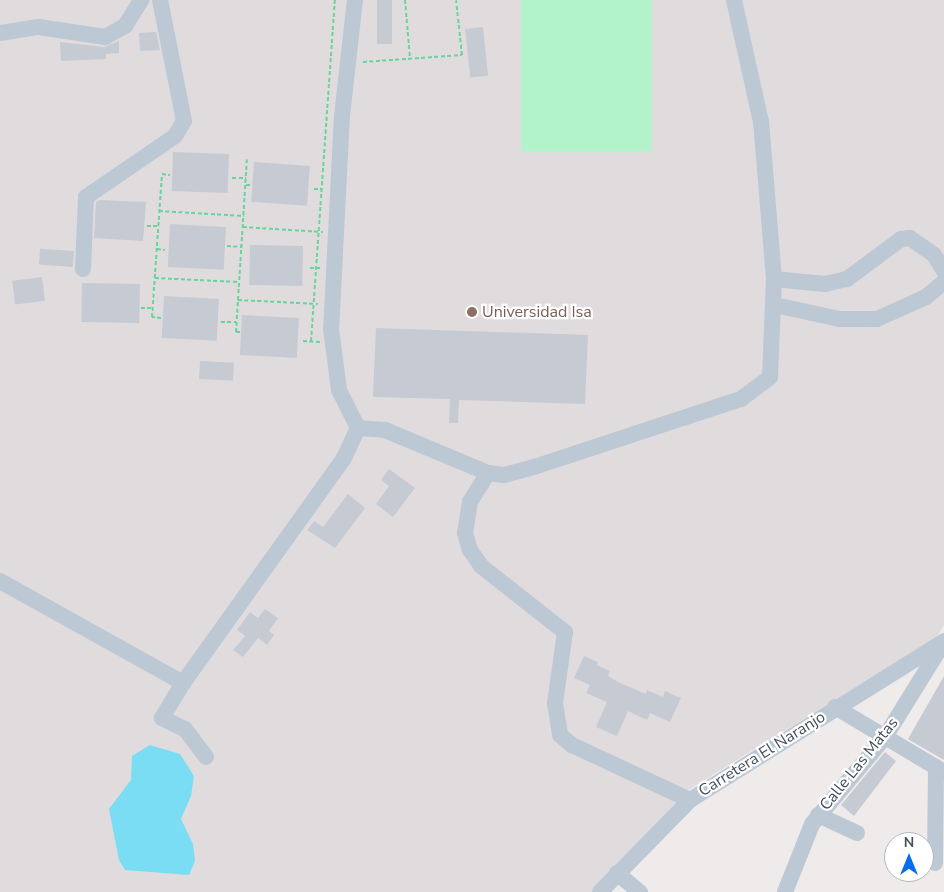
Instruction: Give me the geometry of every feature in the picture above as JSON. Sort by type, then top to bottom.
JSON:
[{"type":"street","points":[[0,32],[39,27],[105,37],[125,26],[141,0]]},
{"type":"street","points":[[83,269],[86,197],[174,136],[184,121],[160,0]]},
{"type":"street","points":[[355,0],[334,232],[332,305],[334,366],[347,412],[358,428]]},
{"type":"street","points":[[358,428],[384,430],[488,473],[504,475],[534,467],[752,394],[770,377],[774,365],[775,305],[761,122],[734,0]]},
{"type":"street","points":[[774,279],[825,284],[847,280],[901,239],[910,238],[934,255],[944,271]]},
{"type":"street","points":[[775,305],[840,319],[877,319],[926,297],[944,282]]},
{"type":"street","points":[[206,757],[185,729],[162,718],[183,683],[344,458],[358,428]]},
{"type":"street","points":[[488,473],[469,509],[465,533],[470,550],[481,566],[565,632],[555,703],[560,735],[572,745],[690,800]]},
{"type":"street","points":[[0,581],[183,683]]},
{"type":"street","name":"Carretera El Naranjo","points":[[600,892],[690,800],[834,708],[944,642]]},
{"type":"street","name":"Calle Las Matas","points":[[785,892],[818,815],[885,736],[944,642]]},
{"type":"street","points":[[834,708],[885,736],[940,770],[935,862]]},
{"type":"street","points":[[818,815],[856,834]]},
{"type":"street","points":[[617,873],[640,892]]},
{"type":"path","points":[[311,341],[335,0]]},
{"type":"path","points":[[405,0],[410,58]]},
{"type":"path","points":[[348,63],[462,55],[456,0]]},
{"type":"path","points":[[240,332],[236,332],[248,158]]},
{"type":"path","points":[[161,318],[152,317],[162,174],[170,175]]},
{"type":"path","points":[[232,178],[246,178]]},
{"type":"path","points":[[246,185],[252,185]]},
{"type":"path","points":[[159,211],[244,216]]},
{"type":"path","points":[[147,226],[158,226]]},
{"type":"path","points":[[243,227],[334,232]]},
{"type":"path","points":[[227,246],[242,247]]},
{"type":"path","points":[[157,250],[165,250]]},
{"type":"path","points":[[155,278],[239,282]]},
{"type":"path","points":[[238,300],[332,305]]},
{"type":"path","points":[[141,308],[153,308]]},
{"type":"path","points":[[221,322],[237,322]]},
{"type":"shaded area","name":"Universidad Isa","points":[[0,0],[944,0],[944,625],[937,637],[688,790],[595,892],[0,892]]},
{"type":"green space","points":[[521,0],[652,0],[652,151],[521,151]]},
{"type":"water","points":[[150,745],[180,754],[194,776],[191,796],[181,819],[193,844],[195,861],[189,875],[125,870],[119,860],[109,809],[131,780],[132,756]]},
{"type":"building","points":[[377,0],[392,0],[392,44],[377,44]]},
{"type":"building","points":[[483,27],[488,76],[470,78],[465,29]]},
{"type":"building","points":[[156,32],[160,50],[140,51],[139,33]]},
{"type":"building","points":[[119,41],[119,53],[106,54],[106,59],[61,61],[60,42],[104,47]]},
{"type":"building","points":[[173,152],[229,154],[228,193],[172,191]]},
{"type":"building","points":[[254,162],[310,166],[307,206],[251,202]]},
{"type":"building","points":[[100,200],[146,202],[143,241],[94,238],[96,202]]},
{"type":"building","points":[[170,224],[226,227],[224,270],[168,267]]},
{"type":"building","points":[[250,245],[303,246],[302,286],[249,285]]},
{"type":"building","points":[[40,249],[74,251],[73,267],[39,265]]},
{"type":"building","points":[[42,277],[45,301],[15,304],[12,281]]},
{"type":"building","points":[[82,283],[140,284],[139,323],[81,322]]},
{"type":"building","points":[[164,296],[219,299],[217,341],[162,338]]},
{"type":"building","points":[[242,315],[299,318],[297,358],[240,355]]},
{"type":"building","points":[[376,328],[588,335],[585,404],[459,400],[458,423],[449,423],[450,399],[373,397]]},
{"type":"building","points":[[200,361],[234,363],[233,381],[199,379]]},
{"type":"building","points":[[389,469],[415,488],[393,517],[376,504],[389,486],[381,480]]},
{"type":"building","points":[[348,494],[365,508],[335,548],[307,530],[314,521],[323,527]]},
{"type":"building","points":[[265,609],[278,618],[269,631],[274,635],[267,645],[258,638],[243,657],[233,650],[245,636],[237,630],[250,612],[258,618]]},
{"type":"building","points":[[584,656],[598,662],[597,665],[610,671],[608,676],[620,683],[646,694],[647,690],[663,697],[665,691],[681,698],[670,722],[650,713],[647,720],[628,711],[617,736],[596,727],[607,702],[586,693],[590,685],[574,678]]},
{"type":"building","points":[[944,676],[944,760],[908,739]]},
{"type":"building","points":[[885,752],[896,761],[854,816],[841,805]]},
{"type":"place","name":"Universidad Isa","points":[[472,312]]}]
